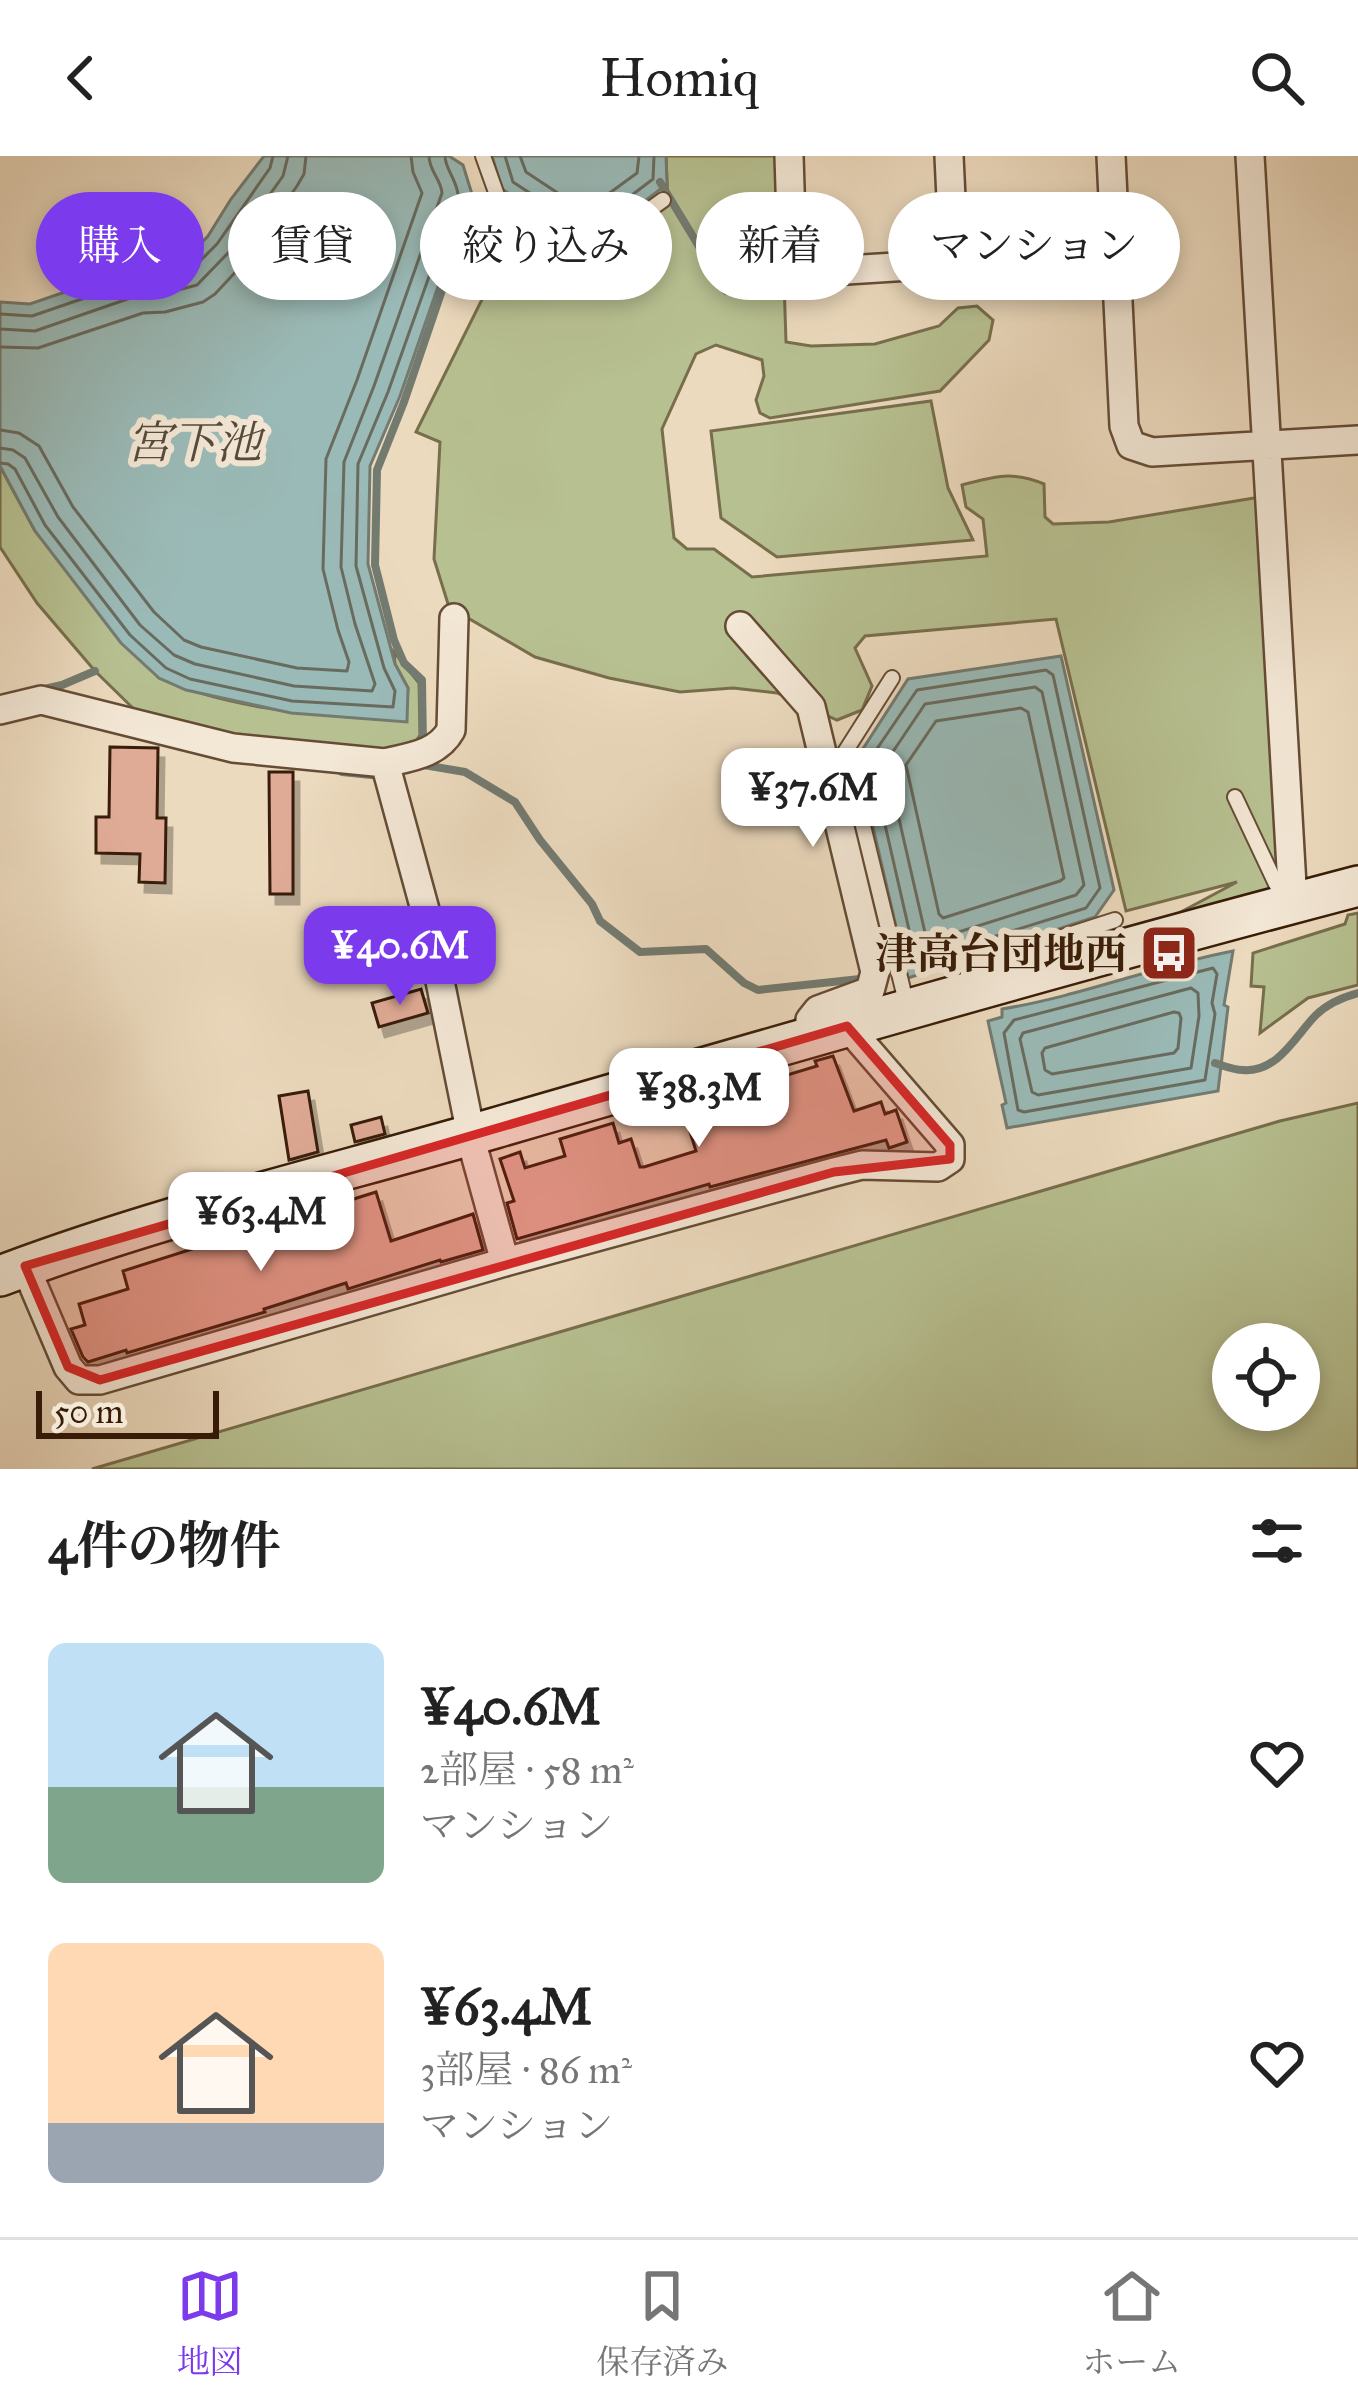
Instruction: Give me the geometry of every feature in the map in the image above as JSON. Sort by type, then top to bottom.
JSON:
[{"type":"street","points":[[789,156],[792,251],[797,266],[814,272],[888,267]]},
{"type":"street","points":[[949,156],[951,192]]},
{"type":"street","points":[[1112,156],[1113,192]]},
{"type":"street","points":[[1250,156],[1293,903]]},
{"type":"street","points":[[1118,300],[1124,426],[1131,445],[1152,452],[1358,440]]},
{"type":"street","points":[[0,710],[40,700],[233,748],[387,770],[444,743],[451,730],[454,618]]},
{"type":"street","points":[[740,626],[811,707],[875,972],[870,991],[818,1010],[809,1020],[830,1031],[950,1145],[950,1159],[938,1167],[862,1165],[100,1380],[79,1380],[12,1271],[175,1216],[470,1135],[830,1031],[907,1008],[1358,886]]},
{"type":"street","points":[[387,770],[427,917],[470,1135],[505,1262]]},
{"type":"lane","points":[[483,156],[496,192]]},
{"type":"lane","points":[[892,678],[845,752],[907,1008]]},
{"type":"lane","points":[[1235,797],[1276,884],[1293,903]]},
{"type":"lane","points":[[982,989],[975,965],[1115,920]]},
{"type":"highlighted area","points":[[847,1026],[950,1145],[950,1159],[834,1172],[100,1380],[68,1367],[25,1266]]},
{"type":"green space","points":[[666,156],[780,156],[781,192],[696,192],[696,300],[785,300],[786,342],[875,344],[939,326],[958,308],[977,306],[993,320],[989,340],[940,391],[770,418],[760,413],[756,400],[764,376],[762,360],[716,345],[696,354],[662,429],[674,538],[687,549],[714,549],[752,577],[987,556],[983,519],[966,507],[962,485],[1003,476],[1044,484],[1045,517],[1053,524],[1109,522],[1260,497],[1277,869],[1242,796],[1230,802],[1272,889],[1268,894],[1149,929],[1237,882],[1126,911],[1056,619],[865,636],[855,648],[872,686],[862,710],[837,720],[777,693],[733,688],[680,692],[535,657],[449,607],[434,559],[440,442],[416,432],[482,300],[672,300],[672,192],[667,192]]},
{"type":"green space","points":[[931,401],[948,488],[973,540],[777,557],[721,518],[711,431]]},
{"type":"green space","points":[[0,466],[35,531],[159,678],[249,705],[406,721],[408,688],[394,652],[419,683],[420,735],[413,746],[384,750],[235,741],[142,717],[37,603],[0,547]]},
{"type":"green space","points":[[1358,913],[1358,985],[1308,998],[1260,1033],[1264,987],[1251,986],[1253,953],[1345,924],[1348,915]]},
{"type":"green space","points":[[1358,1103],[1358,1469],[92,1469],[1280,1121]]},
{"type":"water","name":"宮下池","points":[[264,156],[449,156],[463,165],[471,192],[420,192],[420,300],[433,300],[370,466],[368,564],[395,664],[408,688],[407,722],[291,713],[186,690],[159,678],[121,643],[35,531],[0,466],[0,302],[204,300],[204,240],[228,204],[228,300],[396,300],[396,192],[236,192]]},
{"type":"water","points":[[492,156],[666,156],[667,184],[657,192],[502,189]]},
{"type":"water","points":[[1061,656],[1114,890],[1095,917],[908,978],[857,758],[908,679]]},
{"type":"water","points":[[1233,951],[1218,1091],[1007,1128],[988,1021],[1002,1017],[1002,1009]]},
{"type":"building","points":[[110,747],[158,748],[157,818],[166,818],[165,883],[139,882],[140,854],[96,853],[96,817],[109,817]]},
{"type":"building","points":[[269,772],[293,772],[293,894],[270,894]]},
{"type":"building","points":[[421,989],[428,1013],[379,1027],[372,1003]]},
{"type":"building","points":[[833,1056],[854,1111],[881,1102],[885,1114],[896,1110],[907,1142],[889,1148],[886,1140],[709,1184],[517,1239],[507,1203],[514,1201],[500,1159],[520,1152],[525,1168],[565,1156],[560,1139],[613,1123],[619,1143],[631,1139],[640,1167],[696,1151],[682,1106],[705,1099],[707,1106],[743,1095],[741,1089],[817,1066],[815,1061]]},
{"type":"building","points":[[308,1091],[318,1152],[289,1160],[279,1096]]},
{"type":"building","points":[[381,1117],[385,1134],[355,1142],[351,1125]]},
{"type":"building","points":[[376,1192],[391,1241],[473,1214],[483,1250],[348,1289],[346,1283],[127,1353],[88,1362],[83,1357],[71,1329],[85,1325],[79,1304],[128,1289],[123,1271],[252,1230],[249,1221],[285,1211],[287,1220]]},
{"type":"waterway","points":[[660,182],[696,241]]},
{"type":"waterway","points":[[423,745],[422,680],[404,663],[394,640],[375,565],[377,470],[439,300]]},
{"type":"waterway","points":[[40,690],[95,671]]},
{"type":"waterway","points":[[424,765],[465,772],[515,802],[600,921],[640,952],[706,949],[758,990],[860,979]]},
{"type":"waterway","points":[[342,772],[381,776]]},
{"type":"waterway","points":[[1215,1063],[1243,1070],[1266,1065],[1320,1011],[1358,993]]},
{"type":"place","name":"津高台団地西","points":[[1169,953]]}]
